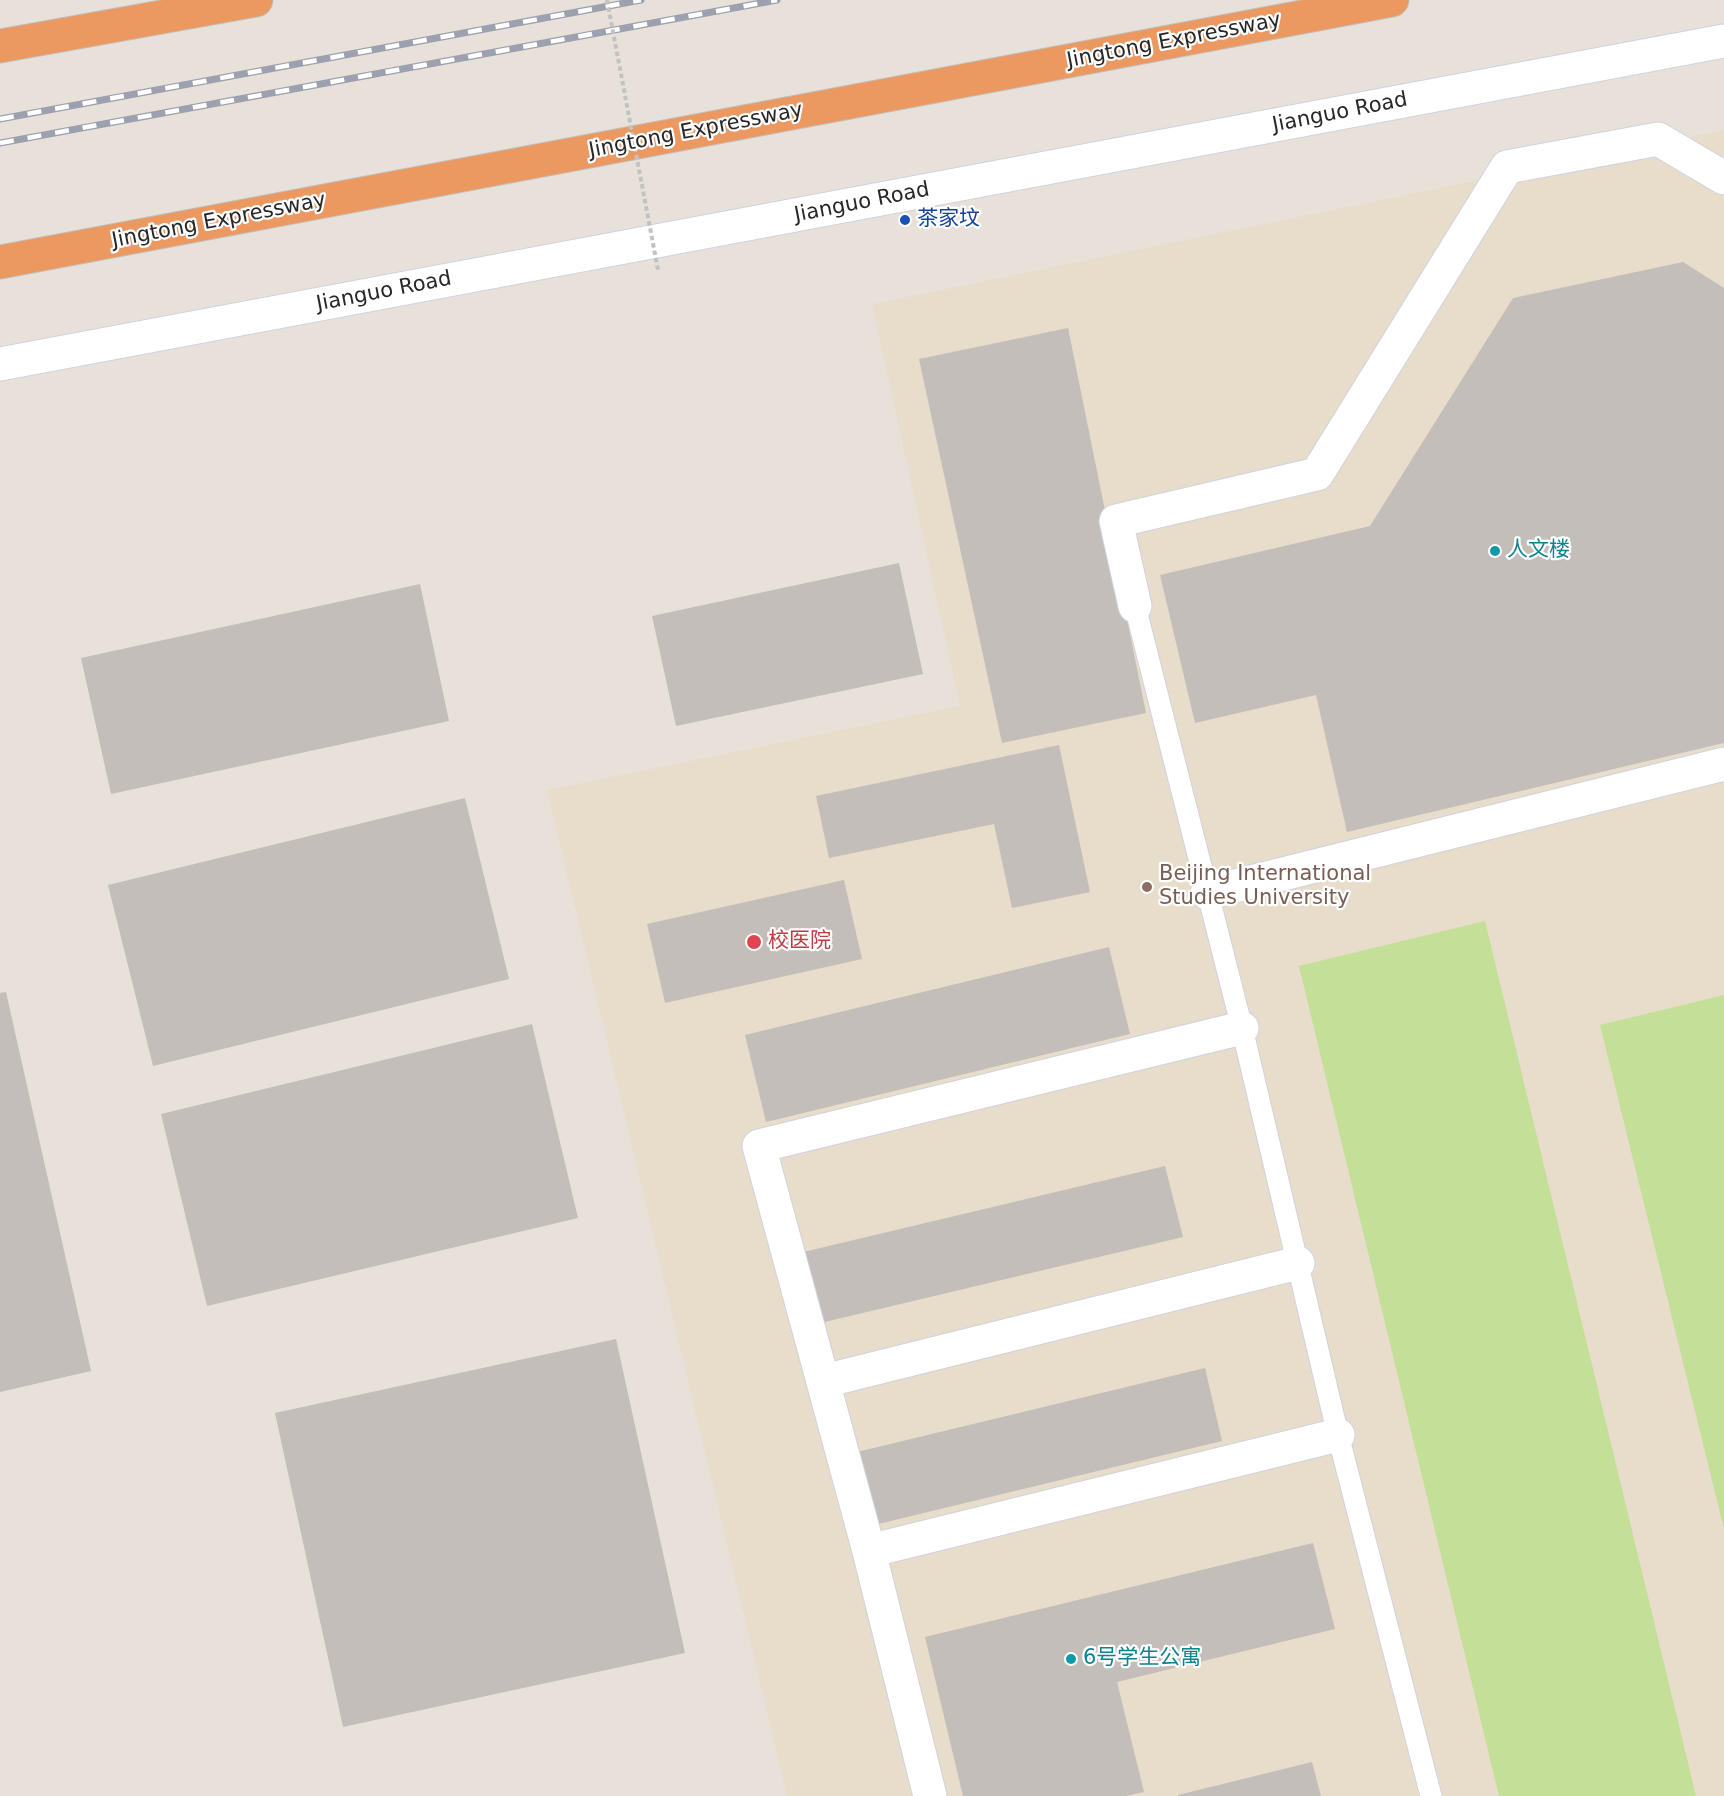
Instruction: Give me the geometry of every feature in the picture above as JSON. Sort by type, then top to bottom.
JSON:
[{"type":"highway","points":[[0,46],[256,0]]},
{"type":"highway","name":"Jingtong Expressway","points":[[0,262],[1392,0]]},
{"type":"street","name":"Jianguo Road","points":[[0,364],[1724,41]]},
{"type":"street","points":[[1136,606],[1116,521],[1317,474],[1507,167],[1658,139],[1724,178]]},
{"type":"street","points":[[1207,893],[1724,764]]},
{"type":"street","points":[[930,1796],[869,1551],[759,1146],[1242,1028]]},
{"type":"street","points":[[824,1381],[1298,1263]]},
{"type":"street","points":[[869,1551],[1338,1435]]},
{"type":"lane","points":[[1136,606],[1242,1028],[1338,1435],[1431,1796]]},
{"type":"path","points":[[607,0],[658,270]]},
{"type":"shaded area","name":"Beijing International Studies University","points":[[1724,130],[1724,1796],[787,1796],[547,790],[960,706],[872,304]]},
{"type":"green space","points":[[1485,921],[1696,1796],[1499,1796],[1299,966]]},
{"type":"green space","points":[[1724,995],[1724,1529],[1600,1025]]},
{"type":"building","name":"人文楼","points":[[1683,262],[1724,288],[1724,743],[1347,832],[1316,695],[1195,723],[1160,575],[1370,526],[1513,298]]},
{"type":"building","points":[[1068,328],[1146,713],[1002,743],[919,359]]},
{"type":"building","points":[[899,563],[923,674],[676,726],[652,616]]},
{"type":"building","points":[[420,584],[449,721],[111,794],[81,658]]},
{"type":"building","points":[[1059,745],[1090,892],[1012,908],[994,824],[829,858],[816,796]]},
{"type":"building","points":[[465,798],[509,979],[153,1066],[108,885]]},
{"type":"building","name":"校医院","points":[[844,880],[862,959],[665,1003],[647,924]]},
{"type":"building","points":[[1109,947],[1130,1034],[766,1122],[745,1035]]},
{"type":"building","points":[[6,992],[91,1371],[0,1392],[0,993]]},
{"type":"building","points":[[532,1024],[578,1218],[207,1306],[161,1114]]},
{"type":"building","points":[[1165,1166],[1183,1237],[812,1325],[795,1254]]},
{"type":"building","points":[[616,1339],[685,1653],[343,1727],[275,1413]]},
{"type":"building","points":[[1205,1368],[1222,1441],[870,1526],[853,1453]]},
{"type":"building","name":"6号学生公寓","points":[[1313,1543],[1335,1629],[1117,1682],[1144,1792],[1126,1796],[963,1796],[925,1637]]},
{"type":"building","points":[[1312,1762],[1321,1796],[1178,1796],[1178,1795]]},
{"type":"railway","points":[[0,119],[641,0]]},
{"type":"railway","points":[[0,143],[777,0]]},
{"type":"place","name":"茶家坟","points":[[905,220]]},
{"type":"place","name":"人文楼","points":[[1495,551]]},
{"type":"place","name":"Beijing International Studies University","points":[[1147,887]]},
{"type":"place","name":"校医院","points":[[754,942]]},
{"type":"place","name":"6号学生公寓","points":[[1071,1659]]}]
